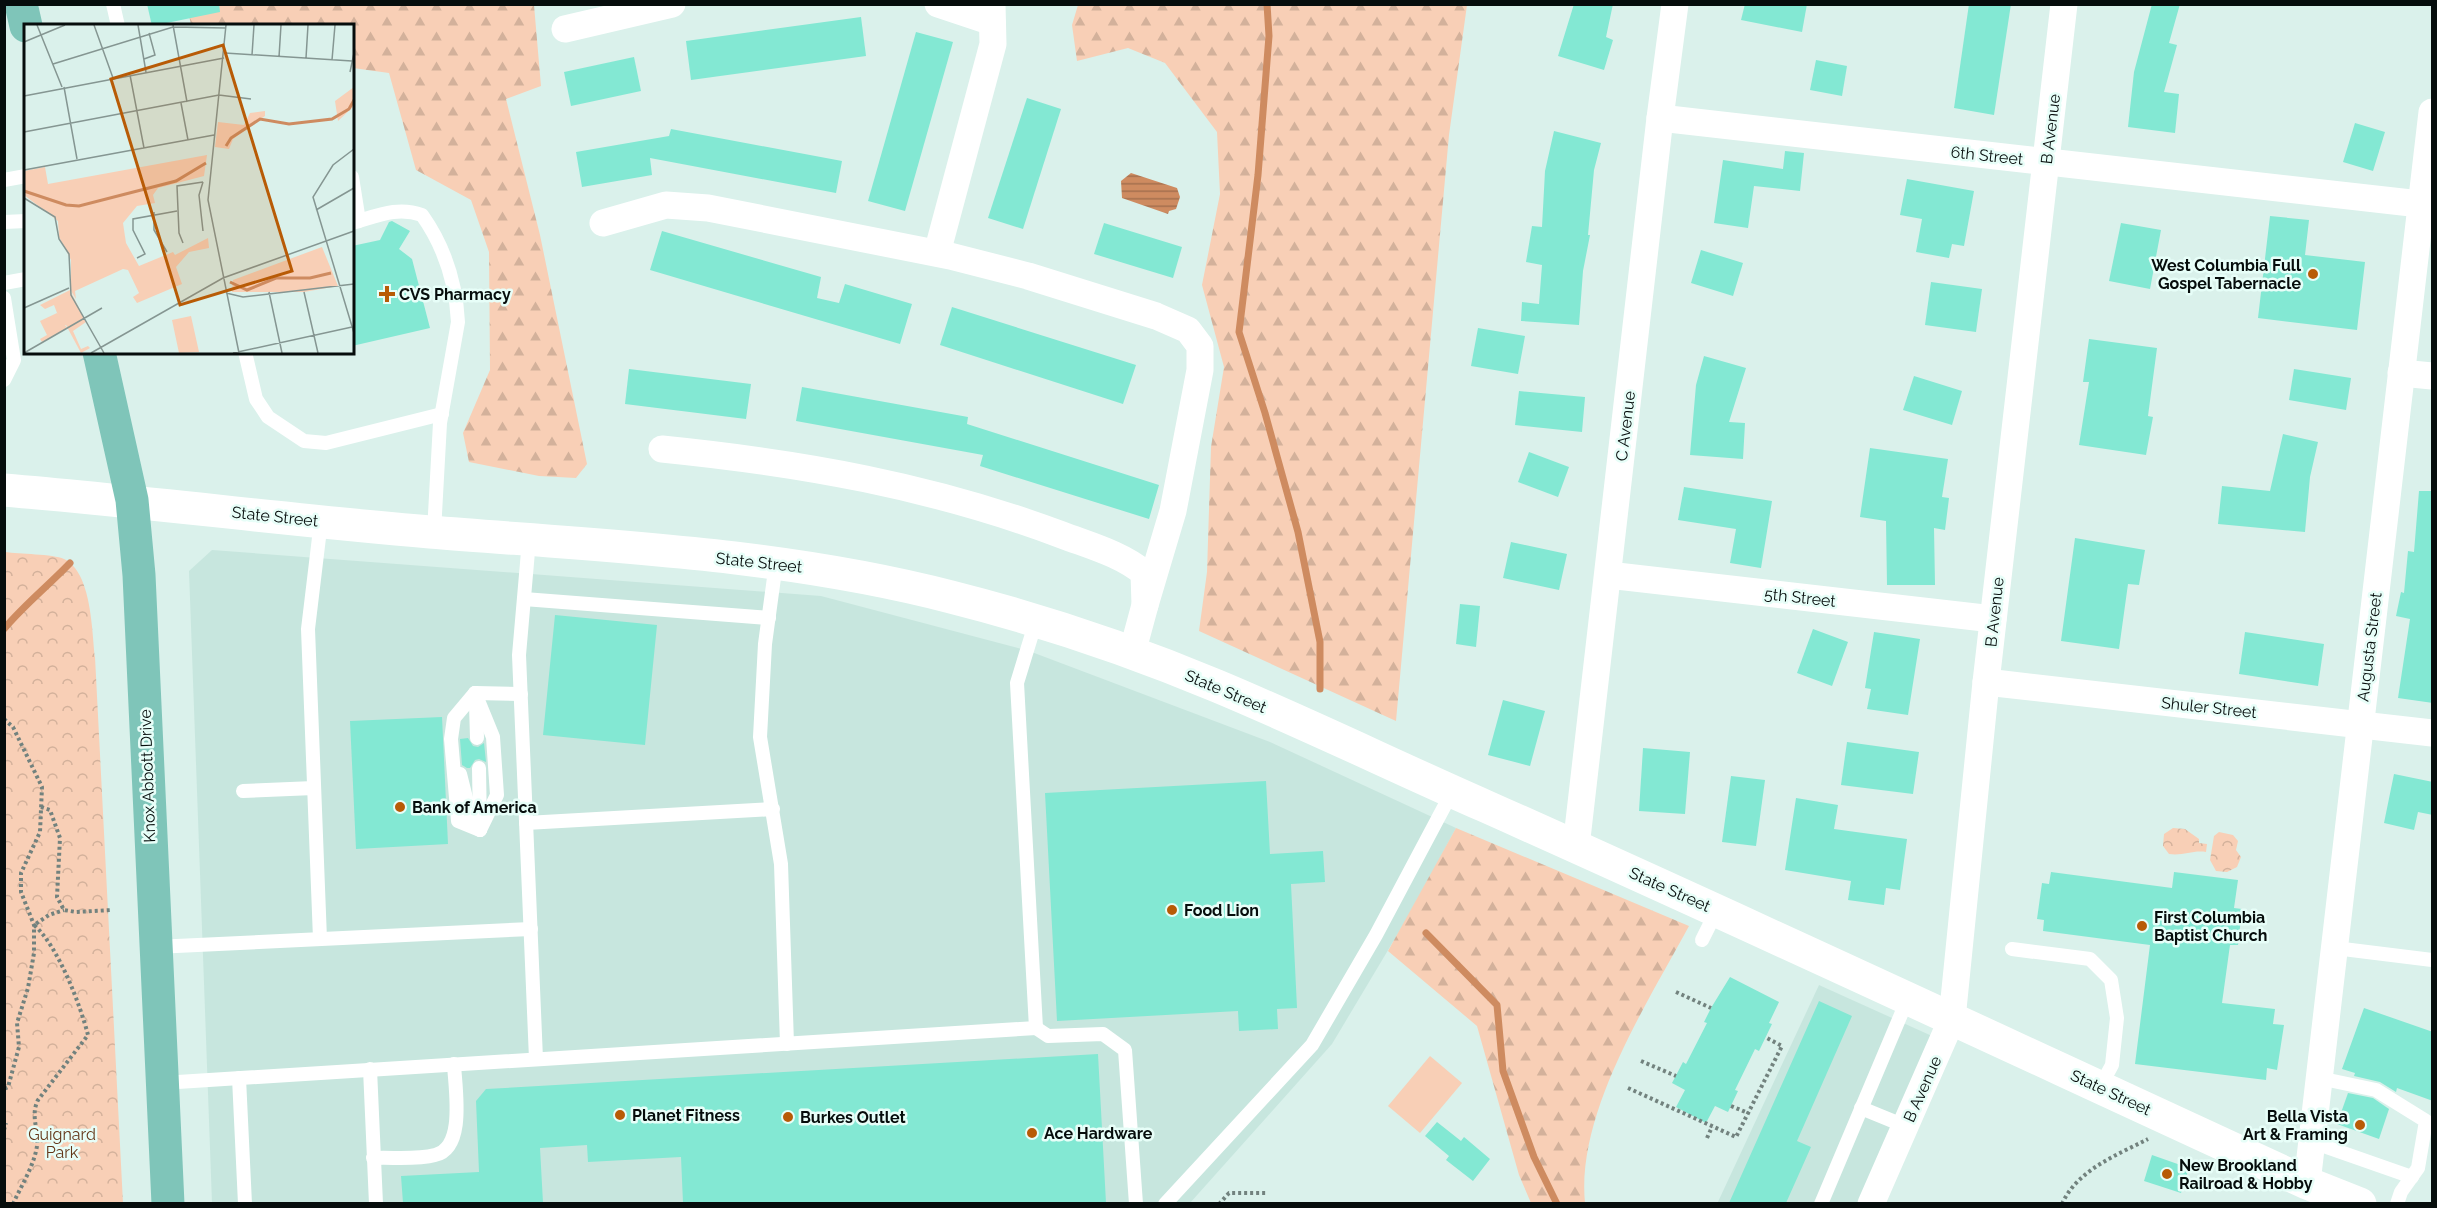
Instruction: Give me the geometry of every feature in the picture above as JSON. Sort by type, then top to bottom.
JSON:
[{"type":"main road","points":[[21,4],[26,24]]},
{"type":"main road","name":"Knox Abbott Drive","points":[[99,354],[132,501],[139,575],[168,1203]]},
{"type":"main road","name":"State Street","points":[[4,490],[434,532],[776,562],[949,596],[1036,621],[1131,652],[1246,698],[1717,910],[2307,1183],[2354,1202]]},
{"type":"street","points":[[565,29],[672,4]]},
{"type":"street","points":[[937,253],[993,44],[992,13],[938,4]]},
{"type":"street","name":"C Avenue","points":[[1576,847],[1660,118],[1676,4]]},
{"type":"street","name":"B Avenue","points":[[1871,1203],[1952,1019],[1986,682],[2064,4]]},
{"type":"street","name":"Augusta Street","points":[[2307,1183],[2420,204],[2433,112]]},
{"type":"street","name":"6th Street","points":[[1660,118],[2420,204]]},
{"type":"street","points":[[603,223],[666,205],[708,208],[937,253],[1028,276],[1156,316],[1188,330],[1200,346],[1200,370],[1173,511],[1131,652]]},
{"type":"street","points":[[2401,373],[2433,376]]},
{"type":"street","points":[[663,449],[740,457],[838,472],[941,496],[1029,522],[1129,561],[1144,573],[1145,604]]},
{"type":"street","name":"5th Street","points":[[1608,575],[1993,619]]},
{"type":"street","name":"Shuler Street","points":[[1986,682],[2433,733]]},
{"type":"lane","points":[[113,4],[118,24]]},
{"type":"lane","points":[[4,180],[24,176]]},
{"type":"lane","points":[[354,200],[356,222],[392,211],[411,211],[422,215],[442,250],[457,306],[458,322],[442,414],[434,532]]},
{"type":"lane","points":[[4,222],[24,221]]},
{"type":"lane","points":[[4,283],[24,279]]},
{"type":"lane","points":[[4,298],[14,360],[4,380]]},
{"type":"lane","points":[[245,354],[256,399],[268,417],[304,441],[326,443],[442,414]]},
{"type":"lane","points":[[320,939],[308,629],[321,521]]},
{"type":"lane","points":[[529,540],[519,655],[536,1059]]},
{"type":"lane","points":[[776,562],[769,618],[760,736],[781,864],[787,1044]]},
{"type":"lane","points":[[524,598],[769,618]]},
{"type":"lane","points":[[1036,621],[1017,683],[1036,1028]]},
{"type":"lane","points":[[476,693],[521,694]]},
{"type":"lane","points":[[476,693],[477,738]]},
{"type":"lane","points":[[476,693],[461,715],[458,749],[459,769],[469,810],[480,830]]},
{"type":"lane","points":[[476,693],[494,737],[497,795],[480,830]]},
{"type":"lane","points":[[479,768],[480,830]]},
{"type":"lane","points":[[243,791],[314,788]]},
{"type":"lane","points":[[1165,1203],[1312,1045],[1376,935],[1452,792]]},
{"type":"lane","points":[[526,823],[772,810]]},
{"type":"lane","points":[[1702,940],[1717,910]]},
{"type":"lane","points":[[155,947],[531,929]]},
{"type":"lane","points":[[2334,948],[2433,960]]},
{"type":"lane","points":[[2012,949],[2090,959],[2111,980],[2117,1018],[2112,1065],[2100,1087]]},
{"type":"lane","points":[[1821,1203],[1908,998]]},
{"type":"lane","points":[[162,1083],[1036,1028],[1048,1036],[1103,1034],[1125,1050],[1136,1203]]},
{"type":"lane","points":[[374,1158],[430,1156],[437,1155],[447,1148],[456,1125],[454,1064]]},
{"type":"lane","points":[[370,1069],[376,1203]]},
{"type":"lane","points":[[239,1078],[245,1203]]},
{"type":"lane","points":[[2319,1078],[2376,1090],[2426,1121],[2418,1168],[2401,1192],[2397,1203]]},
{"type":"lane","points":[[1862,1108],[1905,1126]]},
{"type":"lane","points":[[2312,1142],[2412,1177]]},
{"type":"path","points":[[4,719],[13,727],[42,787],[40,832],[21,873],[21,892],[34,925],[34,953],[28,988],[17,1023],[19,1047],[8,1087],[4,1089]]},
{"type":"path","points":[[41,807],[50,810],[60,838],[57,897],[64,910]]},
{"type":"path","points":[[34,925],[49,915],[64,910],[76,912],[112,910]]},
{"type":"path","points":[[13,1203],[33,1159],[37,1144],[33,1110],[38,1100],[88,1035],[53,948],[45,934],[34,925]]},
{"type":"path","points":[[1676,992],[1711,1008]]},
{"type":"path","points":[[1628,1088],[1736,1137],[1782,1046],[1765,1037]]},
{"type":"path","points":[[1641,1061],[1676,1076]]},
{"type":"path","points":[[1731,1106],[1748,1113]]},
{"type":"path","points":[[4,1130],[6,1123]]},
{"type":"path","points":[[2061,1203],[2084,1174],[2104,1161],[2178,1123]]},
{"type":"path","points":[[1707,1138],[1712,1127]]},
{"type":"path","points":[[1218,1203],[1229,1193],[1266,1193]]},
{"type":"shaded area","points":[[1131,173],[1177,188],[1180,197],[1176,209],[1169,211],[1168,214],[1122,198],[1121,181]]},
{"type":"shaded area","points":[[212,550],[821,596],[1029,651],[1270,742],[1456,828],[1412,910],[1332,1044],[1190,1203],[212,1203],[189,571]]},
{"type":"shaded area","points":[[1819,985],[1932,1036],[1858,1203],[1717,1204]]},
{"type":"green space","points":[[187,5],[534,5],[541,86],[506,99],[540,235],[587,464],[576,478],[539,476],[469,462],[463,433],[490,370],[489,252],[471,200],[416,170],[389,73],[354,68],[354,24],[191,24]]},
{"type":"green space","points":[[1078,5],[1467,5],[1449,135],[1396,721],[1199,631],[1207,572],[1211,447],[1224,367],[1202,285],[1220,194],[1217,132],[1165,63],[1128,48],[1077,61],[1072,25]]},
{"type":"green space","name":"Guignard Park","points":[[5,552],[64,559],[80,576],[89,604],[95,657],[123,1203],[5,1203]]},
{"type":"green space","points":[[1456,828],[1689,926],[1635,1024],[1603,1096],[1585,1168],[1585,1203],[1531,1203],[1519,1175],[1477,1026],[1388,951]]},
{"type":"green space","points":[[2173,828],[2185,829],[2199,839],[2199,843],[2207,844],[2206,852],[2169,854],[2163,846],[2164,834]]},
{"type":"green space","points":[[2219,832],[2233,835],[2238,841],[2236,850],[2241,857],[2237,867],[2227,872],[2216,871],[2210,860],[2214,836]]},
{"type":"green space","points":[[1430,1056],[1462,1083],[1420,1133],[1388,1106]]},
{"type":"building","points":[[147,4],[219,4],[220,12],[152,24]]},
{"type":"building","points":[[1574,4],[1613,4],[1606,37],[1613,40],[1604,70],[1558,56]]},
{"type":"building","points":[[1745,4],[1807,4],[1802,32],[1741,20]]},
{"type":"building","points":[[1969,4],[2011,4],[1994,115],[1954,108]]},
{"type":"building","points":[[2152,4],[2180,4],[2169,43],[2177,45],[2164,92],[2179,94],[2175,133],[2128,127],[2134,72]]},
{"type":"building","points":[[861,17],[866,56],[691,80],[686,41]]},
{"type":"building","points":[[916,32],[953,42],[905,211],[868,201]]},
{"type":"building","points":[[634,57],[641,91],[571,106],[564,72]]},
{"type":"building","points":[[1816,60],[1847,66],[1842,96],[1810,90]]},
{"type":"building","points":[[1027,98],[1061,109],[1023,229],[988,218]]},
{"type":"building","points":[[2355,123],[2385,132],[2373,171],[2343,162]]},
{"type":"building","points":[[671,129],[842,161],[836,193],[650,158],[652,175],[582,187],[576,152],[669,136]]},
{"type":"building","points":[[1554,131],[1601,143],[1594,170],[1588,235],[1590,235],[1583,271],[1579,325],[1521,321],[1522,302],[1539,304],[1542,265],[1526,262],[1532,226],[1542,227],[1545,171]]},
{"type":"building","points":[[1785,151],[1804,153],[1800,191],[1754,186],[1748,228],[1714,223],[1723,160],[1783,169]]},
{"type":"building","points":[[1907,179],[1974,191],[1964,246],[1952,244],[1949,258],[1916,252],[1922,219],[1900,215]]},
{"type":"building","name":"West Columbia Full Gospel Tabernacle","points":[[2270,216],[2309,220],[2305,255],[2365,262],[2357,330],[2258,318]]},
{"type":"building","name":"CVS Pharmacy","points":[[392,221],[410,231],[399,249],[412,259],[430,328],[354,346],[354,246],[380,240],[389,222]]},
{"type":"building","points":[[1104,223],[1182,247],[1173,278],[1094,254]]},
{"type":"building","points":[[2121,223],[2161,230],[2150,289],[2109,281]]},
{"type":"building","points":[[662,231],[821,277],[817,298],[839,303],[845,284],[912,304],[900,344],[650,270]]},
{"type":"building","points":[[1701,250],[1743,263],[1733,296],[1691,283]]},
{"type":"building","points":[[1931,282],[1982,289],[1976,332],[1925,325]]},
{"type":"building","points":[[952,307],[1136,365],[1123,404],[940,345]]},
{"type":"building","points":[[1478,328],[1525,336],[1518,374],[1471,366]]},
{"type":"building","points":[[2089,339],[2157,348],[2148,416],[2153,417],[2146,455],[2079,445],[2089,382],[2083,382]]},
{"type":"building","points":[[1704,356],[1746,368],[1729,422],[1745,423],[1743,459],[1690,455],[1696,385]]},
{"type":"building","points":[[629,369],[751,384],[746,419],[625,404]]},
{"type":"building","points":[[2294,369],[2351,378],[2346,410],[2289,400]]},
{"type":"building","points":[[1914,376],[1962,391],[1952,425],[1903,410]]},
{"type":"building","points":[[802,387],[968,417],[967,424],[1159,485],[1149,519],[980,466],[983,455],[796,421]]},
{"type":"building","points":[[1519,391],[1585,397],[1582,432],[1515,425]]},
{"type":"building","points":[[2283,434],[2318,442],[2310,477],[2305,532],[2218,524],[2222,486],[2270,491]]},
{"type":"building","points":[[1870,448],[1948,459],[1942,497],[1949,498],[1945,530],[1934,528],[1935,585],[1887,585],[1886,521],[1860,517]]},
{"type":"building","points":[[1529,452],[1569,467],[1558,497],[1518,482]]},
{"type":"building","points":[[1684,487],[1772,501],[1761,568],[1730,563],[1736,529],[1678,520]]},
{"type":"building","points":[[2419,491],[2433,491],[2433,703],[2398,698],[2410,619],[2396,616],[2401,592],[2404,593],[2408,551],[2414,552]]},
{"type":"building","points":[[2075,538],[2145,550],[2139,585],[2128,584],[2119,649],[2061,641]]},
{"type":"building","points":[[1511,542],[1567,554],[1559,590],[1503,578]]},
{"type":"building","points":[[1460,604],[1480,606],[1476,647],[1456,644]]},
{"type":"building","points":[[555,615],[657,625],[645,745],[543,735]]},
{"type":"building","points":[[1813,629],[1848,642],[1832,686],[1797,673]]},
{"type":"building","points":[[1874,632],[1920,639],[1908,715],[1867,709],[1871,689],[1865,688]]},
{"type":"building","points":[[2245,632],[2324,644],[2318,686],[2239,674]]},
{"type":"building","points":[[1503,700],[1545,711],[1530,766],[1488,755]]},
{"type":"building","name":"Bank of America","points":[[442,717],[448,844],[356,849],[350,721]]},
{"type":"building","points":[[468,738],[473,746],[478,747],[484,743],[486,762],[475,760],[470,768],[462,765],[460,739]]},
{"type":"building","points":[[1847,742],[1919,752],[1913,794],[1841,785]]},
{"type":"building","points":[[1643,748],[1690,752],[1685,814],[1639,811]]},
{"type":"building","points":[[2394,774],[2433,782],[2433,815],[2418,812],[2414,830],[2384,823]]},
{"type":"building","points":[[1731,776],[1765,780],[1756,846],[1722,842]]},
{"type":"building","name":"Food Lion","points":[[1266,781],[1270,854],[1323,851],[1325,882],[1291,884],[1297,1008],[1277,1009],[1278,1029],[1239,1031],[1238,1011],[1057,1021],[1045,793]]},
{"type":"building","points":[[1796,798],[1838,805],[1834,829],[1907,839],[1900,890],[1886,888],[1884,905],[1848,900],[1851,881],[1785,870]]},
{"type":"building","points":[[2051,872],[2172,888],[2174,872],[2238,880],[2234,908],[2242,909],[2238,945],[2230,945],[2222,1003],[2275,1009],[2273,1024],[2284,1025],[2277,1070],[2267,1068],[2266,1080],[2135,1064],[2150,945],[2043,931],[2044,920],[2037,919],[2042,883],[2049,884]]},
{"type":"building","points":[[1730,977],[1779,1002],[1769,1023],[1772,1024],[1759,1051],[1755,1049],[1735,1090],[1738,1091],[1728,1112],[1715,1106],[1706,1123],[1676,1107],[1685,1090],[1672,1083],[1683,1062],[1686,1064],[1707,1023],[1704,1022],[1711,1008]]},
{"type":"building","points":[[1819,1001],[1852,1016],[1797,1141],[1811,1147],[1786,1203],[1729,1203]]},
{"type":"building","points":[[2364,1008],[2433,1032],[2433,1101],[2397,1088],[2396,1092],[2380,1082],[2354,1076],[2355,1073],[2342,1069]]},
{"type":"building","points":[[1098,1054],[1106,1203],[683,1203],[681,1157],[588,1162],[587,1145],[540,1148],[543,1203],[403,1203],[401,1176],[479,1172],[476,1101],[486,1089]]},
{"type":"building","points":[[2348,1093],[2373,1098],[2389,1109],[2379,1139],[2337,1124]]},
{"type":"building","points":[[1437,1122],[1461,1141],[1464,1137],[1490,1159],[1473,1181],[1446,1160],[1449,1156],[1425,1136]]},
{"type":"building","name":"New Brookland Railroad & Hobby","points":[[2152,1155],[2189,1168],[2181,1193],[2144,1181]]},
{"type":"waterway","points":[[1267,4],[1269,36],[1258,175],[1239,332],[1265,413],[1298,532],[1320,642],[1320,689]]},
{"type":"waterway","points":[[4,629],[70,563]]},
{"type":"waterway","points":[[1426,933],[1497,1005],[1503,1071],[1534,1157],[1557,1204]]},
{"type":"place","name":"West Columbia Full Gospel Tabernacle","points":[[2313,274]]},
{"type":"place","name":"CVS Pharmacy","points":[[387,294]]},
{"type":"place","name":"Bank of America","points":[[400,807]]},
{"type":"place","name":"Food Lion","points":[[1172,910]]},
{"type":"place","name":"First Columbia Baptist Church","points":[[2142,926]]},
{"type":"place","name":"Planet Fitness","points":[[620,1115]]},
{"type":"place","name":"Burkes Outlet","points":[[788,1117]]},
{"type":"place","name":"Bella Vista Art & Framing","points":[[2360,1125]]},
{"type":"place","name":"Ace Hardware","points":[[1032,1133]]},
{"type":"place","name":"New Brookland Railroad & Hobby","points":[[2167,1174]]}]
